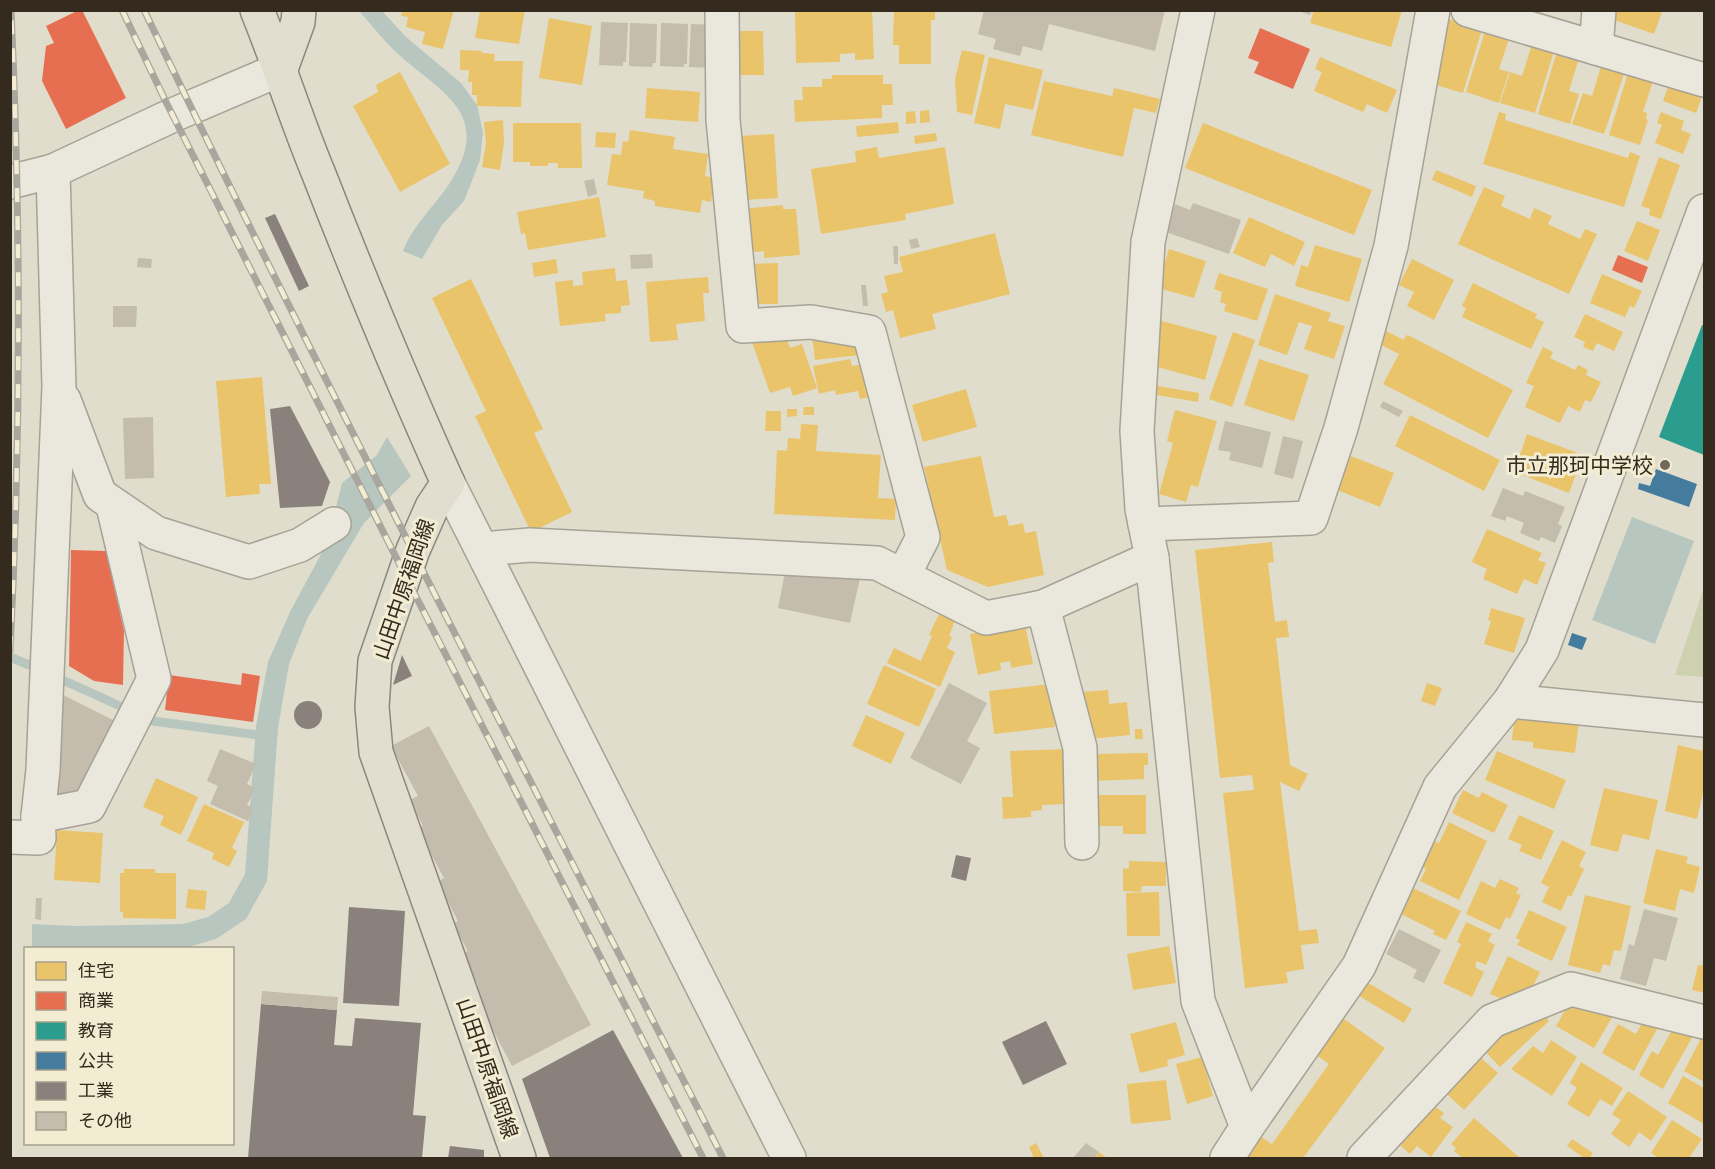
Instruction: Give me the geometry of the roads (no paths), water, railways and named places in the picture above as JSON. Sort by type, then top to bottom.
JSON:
[{"type":"main road","points":[[256,10],[281,69],[317,171],[448,483]]},
{"type":"main road","points":[[281,69],[298,22],[299,10]]},
{"type":"main road","name":"山田中原福岡線","points":[[448,483],[432,507],[413,550],[375,661],[372,707],[376,752],[519,1158]]},
{"type":"street","points":[[722,10],[723,120],[743,326],[811,322],[869,332],[923,537],[903,576]]},
{"type":"street","points":[[1198,10],[1148,242],[1137,431],[1145,524],[1152,558],[1198,1001],[1247,1127]]},
{"type":"street","points":[[1145,524],[1311,518],[1341,428],[1391,246],[1433,10]]},
{"type":"street","points":[[1468,10],[1704,80]]},
{"type":"street","points":[[1596,48],[1599,10]]},
{"type":"street","points":[[10,182],[53,171],[173,115],[281,69]]},
{"type":"street","points":[[10,837],[39,838],[38,816],[43,770],[59,387],[53,171]]},
{"type":"street","points":[[1227,1158],[1359,966],[1440,787],[1510,700],[1542,650],[1704,211]]},
{"type":"street","points":[[59,387],[100,495],[113,506],[156,533],[249,562],[300,545],[334,524]]},
{"type":"street","points":[[448,483],[789,1158]]},
{"type":"street","points":[[38,816],[89,806],[154,679],[113,506]]},
{"type":"street","points":[[482,549],[530,545],[877,563],[986,618],[1043,607],[1152,558]]},
{"type":"street","points":[[1043,607],[1080,748],[1082,843]]},
{"type":"street","points":[[1510,700],[1704,720]]},
{"type":"street","points":[[1364,1158],[1492,1021],[1561,993],[1571,989],[1704,1022]]},
{"type":"waterway","points":[[10,657],[41,670]]},
{"type":"waterway","points":[[54,676],[153,721],[266,736]]},
{"type":"railway","points":[[10,650],[18,410],[17,170],[11,10]]},
{"type":"railway","points":[[122,10],[165,100],[405,575],[703,1158]]},
{"type":"railway","points":[[144,10],[358,443],[723,1158]]},
{"type":"place","name":"市立那珂中学校","points":[[1665,465]]}]
